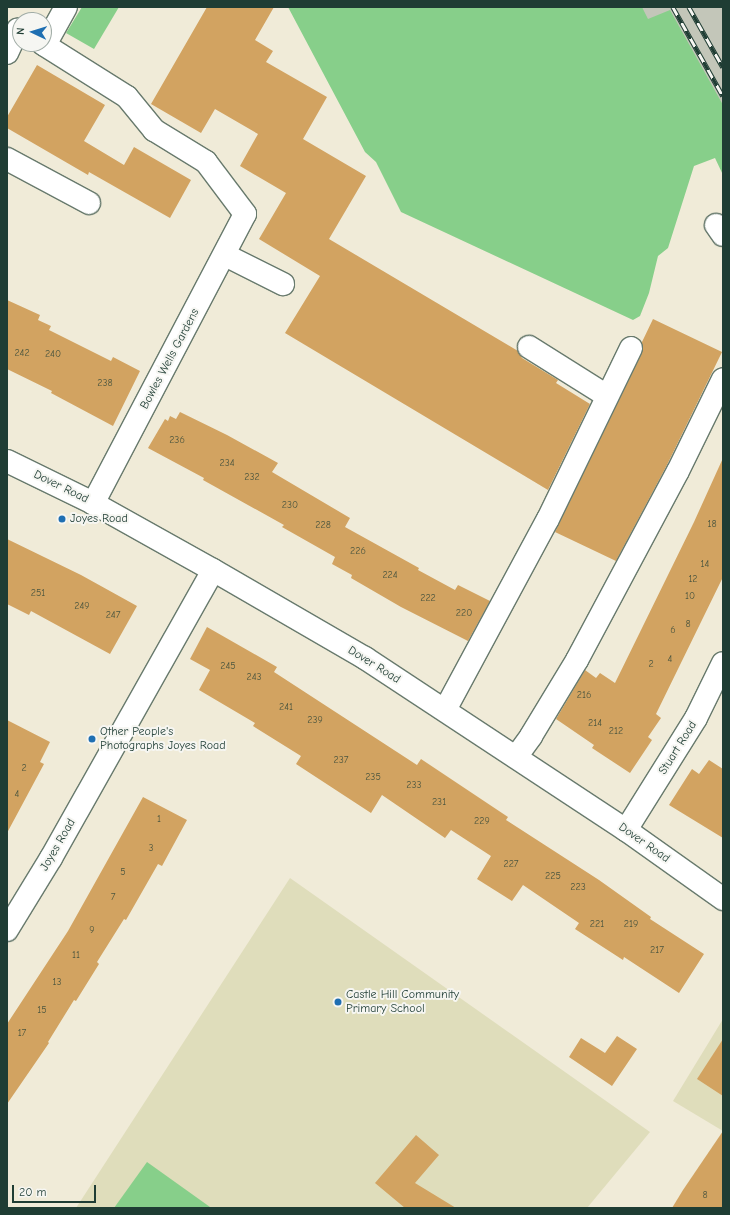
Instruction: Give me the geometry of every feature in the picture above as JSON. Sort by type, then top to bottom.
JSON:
[{"type":"street","points":[[52,31],[66,7]]},
{"type":"street","points":[[7,53],[12,37]]},
{"type":"street","name":"Bowles Wells Gardens","points":[[52,50],[127,97],[154,130],[206,162],[245,214],[93,504]]},
{"type":"street","points":[[7,159],[89,203]]},
{"type":"street","points":[[224,255],[283,284]]},
{"type":"street","points":[[529,347],[608,396]]},
{"type":"street","points":[[445,710],[548,519],[631,348]]},
{"type":"street","points":[[516,757],[531,736],[592,633],[674,478],[723,379]]},
{"type":"street","name":"Dover Road","points":[[7,460],[93,504],[213,570],[364,658],[626,830],[723,899]]},
{"type":"street","name":"Joyes Road","points":[[9,924],[55,851],[213,570]]},
{"type":"street","name":"Stuart Road","points":[[626,830],[696,718],[723,663]]},
{"type":"shaded area","points":[[569,7],[723,7],[723,167],[717,155]]},
{"type":"shaded area","name":"Castle Hill Community Primary School","points":[[290,878],[650,1132],[587,1208],[76,1208]]},
{"type":"shaded area","points":[[723,1019],[723,1131],[673,1101]]},
{"type":"green space","points":[[82,7],[119,7],[94,49],[66,33]]},
{"type":"green space","points":[[288,7],[642,7],[648,19],[670,10],[723,105],[723,175],[715,158],[694,166],[668,248],[658,256],[649,293],[640,316],[633,320],[401,212],[376,162],[365,152]]},
{"type":"green space","points":[[147,1162],[210,1207],[114,1208]]},
{"type":"building","points":[[207,7],[274,7],[255,40],[273,51],[266,62],[327,97],[303,139],[366,176],[329,239],[518,351],[522,358],[558,380],[556,383],[590,404],[548,490],[285,333],[320,276],[259,239],[286,193],[240,166],[258,134],[215,109],[201,133],[151,104]]},
{"type":"building","points":[[37,65],[105,105],[84,141],[124,165],[134,147],[191,180],[170,218],[89,172],[88,175],[7,128],[7,117]]},
{"type":"building","points":[[7,300],[40,315],[38,320],[51,326],[49,330],[111,361],[113,357],[140,371],[113,426],[51,393],[52,391],[7,369]]},
{"type":"building","points":[[653,319],[722,352],[667,465],[616,561],[555,532],[642,353],[642,342]]},
{"type":"building","points":[[180,412],[227,435],[278,463],[272,472],[350,518],[345,527],[455,590],[458,585],[490,601],[468,641],[401,607],[351,578],[352,575],[332,564],[335,557],[282,527],[284,525],[203,480],[204,478],[148,448],[165,419],[168,421],[170,416],[176,419]]},
{"type":"building","points":[[723,458],[723,577],[656,714],[661,718],[648,737],[652,740],[630,773],[592,748],[594,745],[556,719],[585,670],[596,678],[600,673],[615,683],[694,522]]},
{"type":"building","points":[[7,539],[81,575],[137,606],[110,654],[31,611],[29,615],[7,604]]},
{"type":"building","points":[[207,627],[277,667],[274,672],[417,765],[421,759],[508,817],[506,820],[599,880],[651,917],[650,919],[704,954],[679,993],[624,957],[623,960],[575,929],[579,923],[523,885],[512,901],[477,879],[491,856],[451,830],[445,838],[382,795],[371,813],[296,764],[301,756],[253,726],[255,723],[199,690],[210,670],[190,659]]},
{"type":"building","points":[[7,720],[50,742],[40,762],[44,764],[7,833]]},
{"type":"building","points":[[709,760],[723,769],[723,838],[669,805],[692,769],[699,774]]},
{"type":"building","points":[[143,797],[187,820],[162,866],[158,864],[126,920],[124,919],[97,962],[99,964],[76,1001],[74,1000],[48,1042],[49,1043],[7,1104],[7,1024],[68,931]]},
{"type":"building","points":[[617,1036],[637,1049],[612,1086],[569,1057],[581,1038],[605,1053]]},
{"type":"building","points":[[723,1039],[723,1096],[697,1079]]},
{"type":"building","points":[[723,1131],[723,1208],[672,1208],[683,1190]]},
{"type":"building","points":[[416,1135],[439,1155],[415,1183],[456,1208],[405,1208],[375,1183]]},
{"type":"railway","points":[[673,7],[723,96]]},
{"type":"railway","points":[[689,7],[723,67]]},
{"type":"place","name":"Joyes Road","points":[[62,519]]},
{"type":"place","name":"Other People's Photographs Joyes Road","points":[[92,739]]},
{"type":"place","name":"Castle Hill Community Primary School","points":[[338,1002]]}]
